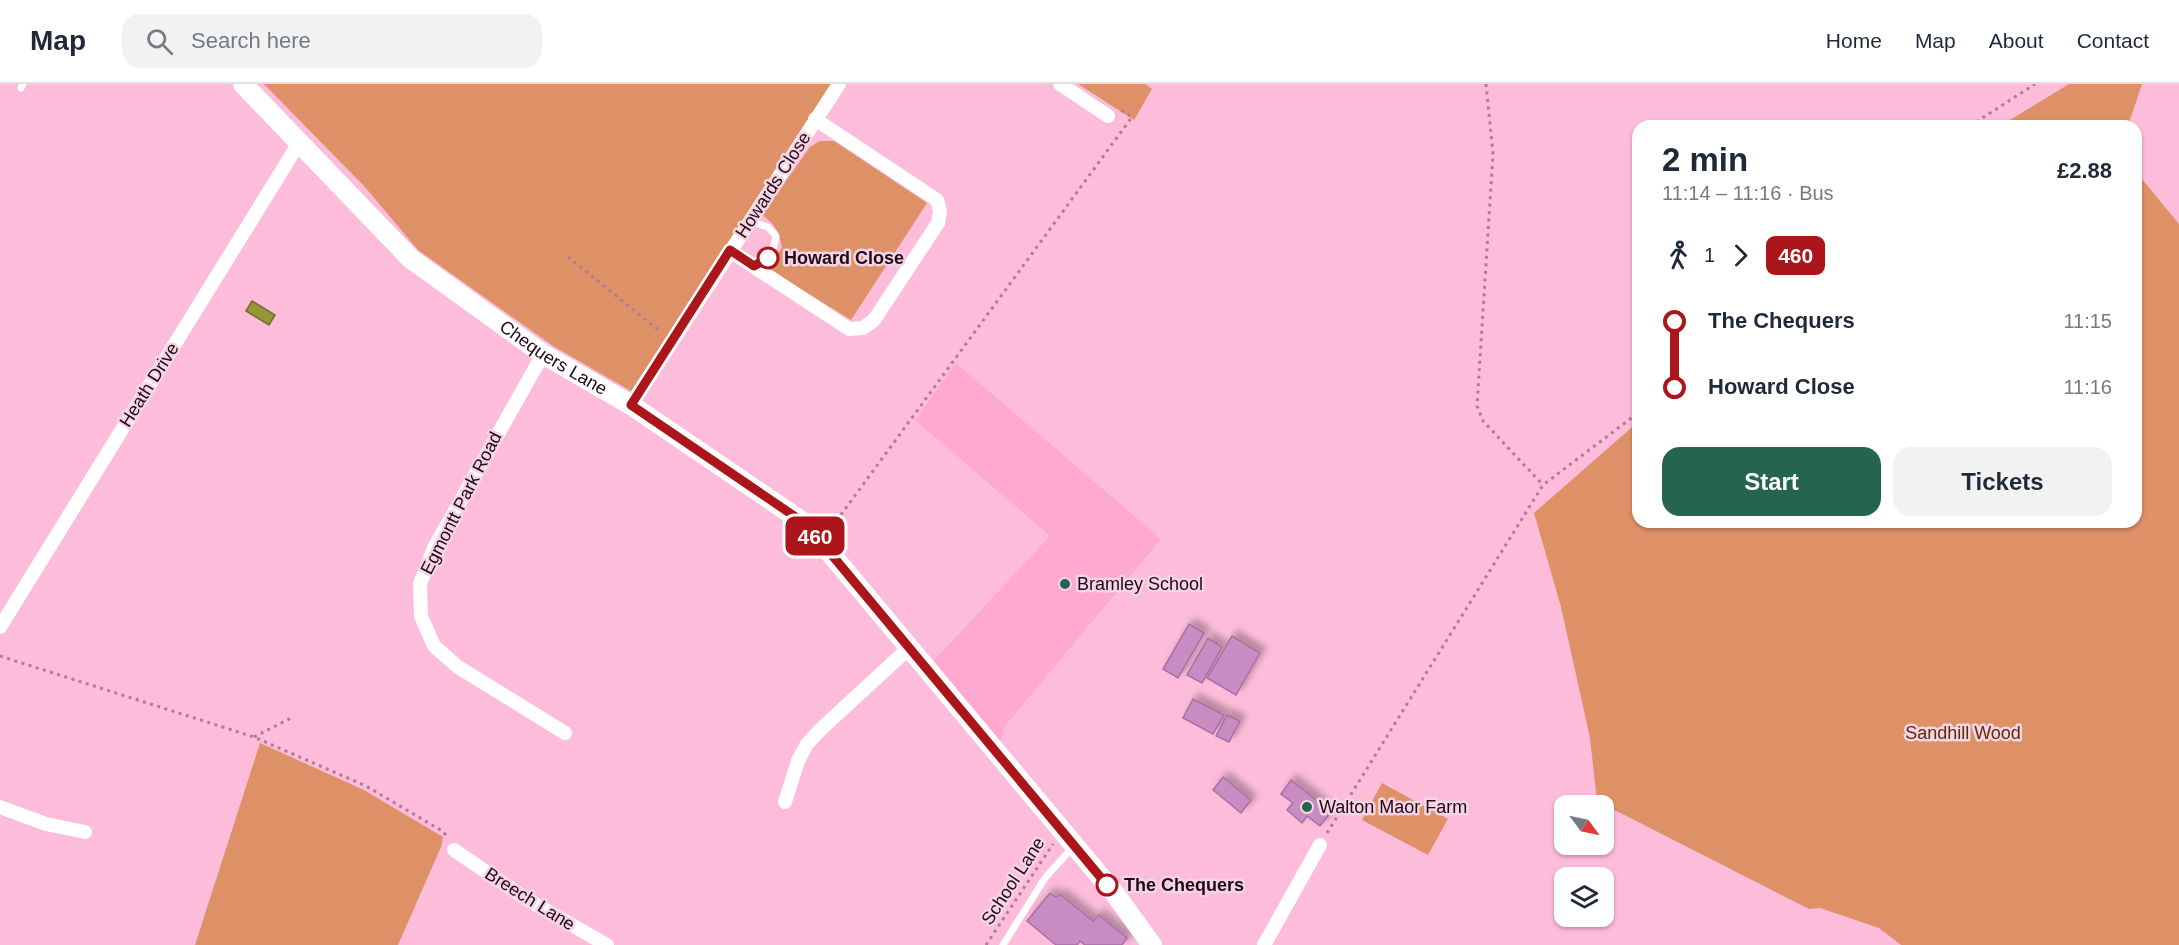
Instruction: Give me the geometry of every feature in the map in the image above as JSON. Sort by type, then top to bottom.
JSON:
[{"type":"main road","name":"Chequers Lane","points":[[243,84],[411,260],[543,354],[631,405],[800,520],[821,542],[1068,838],[1152,945]]},
{"type":"street","name":"Howards Close","points":[[631,405],[839,84]]},
{"type":"street","points":[[1060,84],[1108,116]]},
{"type":"street","name":"Howards Close","points":[[730,250],[849,329],[863,328],[874,320],[938,223],[940,211],[937,200],[815,119]]},
{"type":"street","name":"Heath Drive","points":[[0,627],[299,143]]},
{"type":"street","name":"Egmontt Park Road","points":[[543,354],[434,548],[420,584],[422,616],[434,646],[458,667],[565,733]]},
{"type":"street","points":[[784,802],[798,760],[807,744],[909,648]]},
{"type":"street","points":[[0,807],[46,824],[85,832]]},
{"type":"street","points":[[1264,945],[1320,845]]},
{"type":"street","name":"Breech Lane","points":[[454,850],[528,900],[607,945]]},
{"type":"lane","points":[[749,221],[768,227],[776,236],[774,248],[768,258],[754,266]]},
{"type":"lane","points":[[1003,945],[1046,878],[1068,838]]},
{"type":"path","points":[[1486,84],[1493,154],[1477,406],[1483,421],[1543,485]]},
{"type":"path","points":[[1979,120],[2035,84]]},
{"type":"path","points":[[821,542],[1132,117],[1117,107],[1108,116]]},
{"type":"path","points":[[568,257],[671,340]]},
{"type":"path","points":[[1320,845],[1543,485],[1632,418]]},
{"type":"path","points":[[0,656],[254,737],[366,786],[444,832],[454,850]]},
{"type":"path","points":[[254,737],[293,717]]},
{"type":"path","name":"School Lane","points":[[986,945],[1068,838]]},
{"type":"shaded area","points":[[252,301],[275,315],[269,325],[246,311]]},
{"type":"shaded area","name":"Bramley School","points":[[956,363],[1161,539],[1005,726],[998,748],[928,667],[1050,536],[915,420]]},
{"type":"green space","points":[[264,84],[832,84],[631,391],[553,346],[418,250],[365,187]]},
{"type":"green space","points":[[1078,84],[1145,84],[1152,89],[1134,120]]},
{"type":"green space","points":[[2069,84],[2142,84],[2130,120],[2010,120]]},
{"type":"green space","points":[[820,141],[834,141],[927,203],[851,320],[767,268],[782,248],[776,229],[762,215],[810,147]]},
{"type":"green space","name":"Sandhill Wood","points":[[2142,179],[2179,224],[2179,945],[1901,945],[1879,928],[1820,908],[1809,909],[1614,810],[1614,795],[1596,795],[1590,738],[1561,607],[1534,513],[1632,427],[1632,528],[2142,528]]},
{"type":"green space","points":[[260,743],[364,790],[443,837],[441,847],[398,945],[195,945]]},
{"type":"green space","points":[[1382,783],[1448,819],[1428,855],[1362,820]]},
{"type":"building","points":[[1189,624],[1204,633],[1178,678],[1163,669]]},
{"type":"building","points":[[1232,636],[1260,653],[1236,695],[1207,678]]},
{"type":"building","points":[[1208,638],[1222,647],[1202,683],[1187,675]]},
{"type":"building","points":[[1193,699],[1224,715],[1213,734],[1183,718]]},
{"type":"building","points":[[1227,715],[1240,721],[1229,742],[1216,736]]},
{"type":"building","points":[[1223,777],[1251,800],[1241,813],[1213,790]]},
{"type":"building","name":"Walton Maor Farm","points":[[1291,780],[1331,812],[1320,826],[1307,816],[1302,823],[1287,810],[1293,803],[1281,794]]},
{"type":"building","name":"The Chequers","points":[[1050,893],[1055,897],[1061,895],[1093,921],[1099,915],[1127,938],[1122,945],[1085,945],[1080,941],[1077,945],[1056,945],[1027,921]]},
{"type":"bus line","name":"460","points":[[768,258],[754,266],[730,250],[631,405],[800,520],[821,542],[1107,885]]},
{"type":"place","name":"Howard Close","points":[[768,258]]},
{"type":"place","name":"Bramley School","points":[[1065,584]]},
{"type":"place","name":"Walton Maor Farm","points":[[1307,807]]},
{"type":"place","name":"The Chequers","points":[[1107,885]]}]
